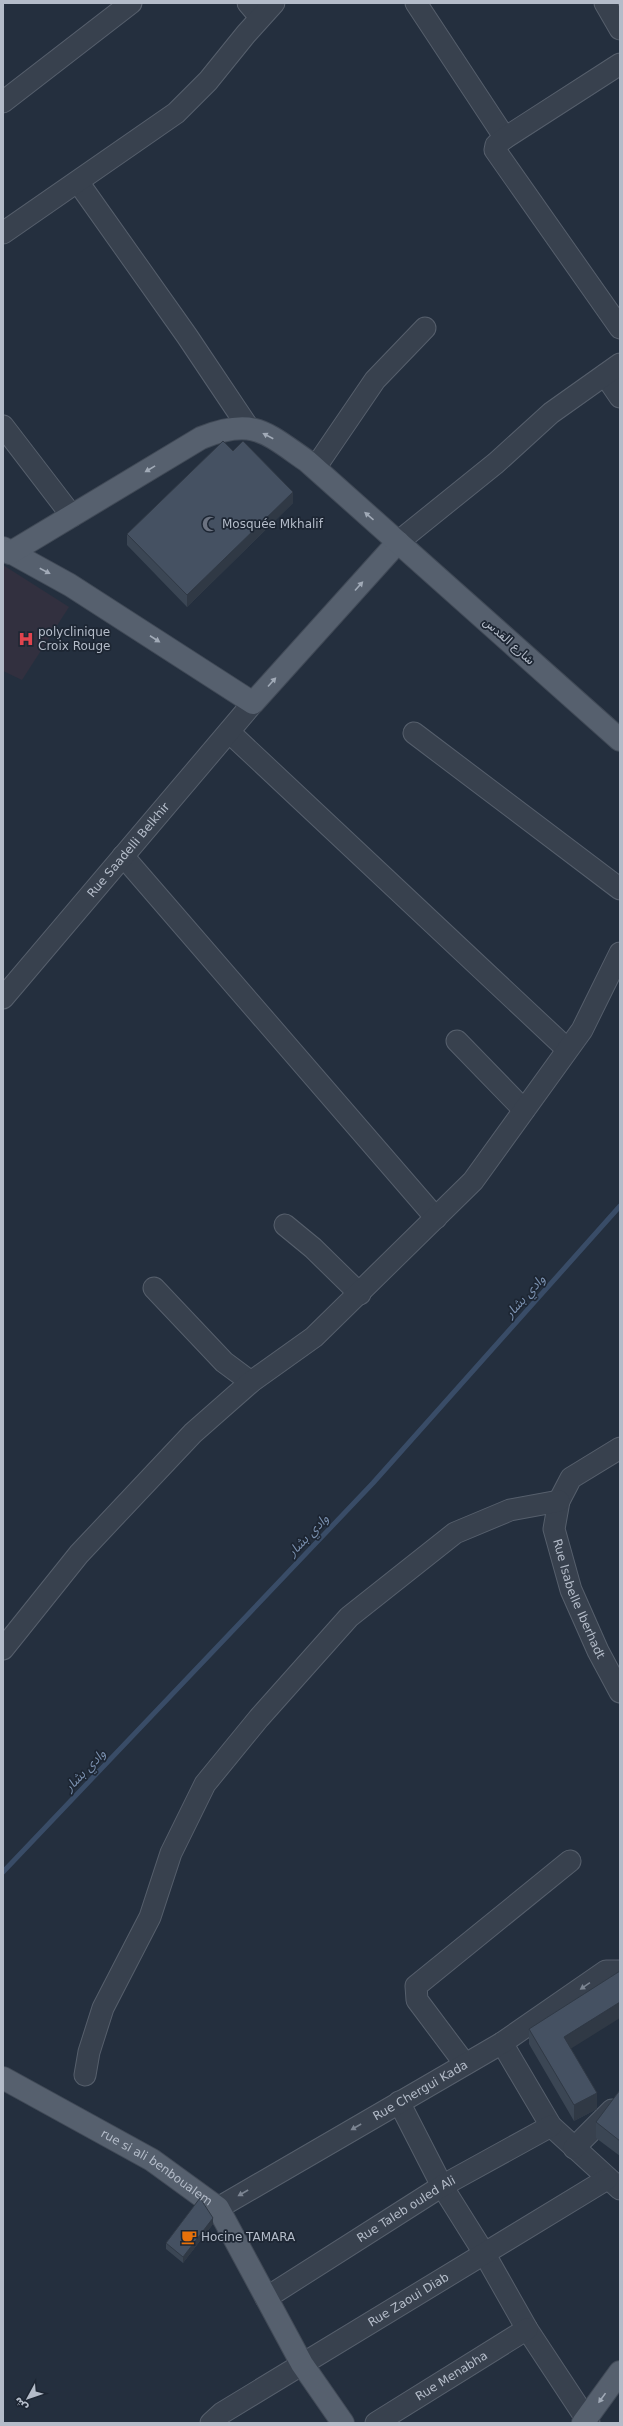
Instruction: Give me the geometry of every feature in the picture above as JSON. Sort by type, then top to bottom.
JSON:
[{"type":"main road","name":"شارع القدس","points":[[248,427],[266,434],[315,468],[620,740]]},
{"type":"main road","points":[[7,551],[72,516],[201,438],[224,429],[248,427]]},
{"type":"main road","points":[[7,551],[70,585],[254,703],[398,542]]},
{"type":"main road","name":"rue si ali benboualem","points":[[3,2078],[152,2160],[218,2208],[302,2364],[343,2423]]},
{"type":"main road","points":[[586,2422],[620,2372]]},
{"type":"street","points":[[3,102],[131,3]]},
{"type":"street","points":[[416,3],[505,138]]},
{"type":"street","points":[[605,3],[620,29]]},
{"type":"street","points":[[3,233],[176,113],[208,81],[261,8]]},
{"type":"street","points":[[620,64],[505,138],[496,145],[495,150],[498,158],[620,328]]},
{"type":"street","points":[[78,182],[187,336],[248,427]]},
{"type":"street","points":[[315,468],[375,380],[425,328]]},
{"type":"street","points":[[398,542],[496,463],[551,414],[612,369],[620,398]]},
{"type":"street","points":[[3,426],[72,516]]},
{"type":"street","name":"Rue Saadelli Belkhir","points":[[3,998],[254,703]]},
{"type":"street","points":[[229,732],[567,1049]]},
{"type":"street","points":[[414,733],[620,889]]},
{"type":"street","points":[[123,856],[436,1218]]},
{"type":"street","points":[[3,1649],[79,1554],[193,1433],[251,1382],[314,1337],[360,1294],[473,1181],[582,1030],[620,953]]},
{"type":"street","points":[[457,1040],[524,1110]]},
{"type":"street","points":[[284,1225],[313,1248],[360,1294]]},
{"type":"street","points":[[154,1288],[224,1362],[251,1382]]},
{"type":"street","name":"Rue Isabelle Iberhadt","points":[[620,1448],[571,1478],[559,1501],[554,1529],[571,1590],[598,1651],[620,1692]]},
{"type":"street","points":[[85,2075],[103,2008],[150,1917],[171,1853],[201,1790],[259,1718],[350,1617],[455,1533],[510,1510],[559,1501]]},
{"type":"street","points":[[465,2064],[417,2000],[416,1986],[570,1861]]},
{"type":"street","name":"Rue Chergui Kada","points":[[218,2208],[502,2043],[606,1971],[620,1971]]},
{"type":"street","points":[[502,2043],[551,2126],[614,2184]]},
{"type":"street","points":[[399,2102],[442,2186],[484,2253],[527,2329],[586,2422]]},
{"type":"street","points":[[574,2148],[612,2110]]},
{"type":"street","name":"Rue Taleb ouled Ali","points":[[266,2298],[442,2186],[551,2126]]},
{"type":"street","name":"Rue Zaoui Diab","points":[[210,2423],[222,2413],[484,2253],[614,2184]]},
{"type":"street","name":"Rue Menabha","points":[[376,2423],[527,2329]]},
{"type":"shaded area","name":"polyclinique Croix Rouge","points":[[3,565],[69,607],[22,680],[3,671]]},
{"type":"building","name":"Mosquée Mkhalif","points":[[223,441],[233,451],[243,441],[293,492],[187,595],[127,534]]},
{"type":"building","points":[[620,1971],[620,2002],[564,2037],[597,2093],[574,2105],[529,2029]]},
{"type":"building","points":[[620,2090],[620,2141],[596,2122]]},
{"type":"building","name":"Hocine TAMARA","points":[[200,2198],[213,2218],[183,2257],[166,2243]]},
{"type":"waterway","name":"وادي بشار","points":[[3,1872],[373,1483],[620,1206]]},
{"type":"place","name":"Mosquée Mkhalif","points":[[210,524]]},
{"type":"place","name":"polyclinique Croix Rouge","points":[[26,639]]},
{"type":"place","name":"Hocine TAMARA","points":[[189,2237]]}]
